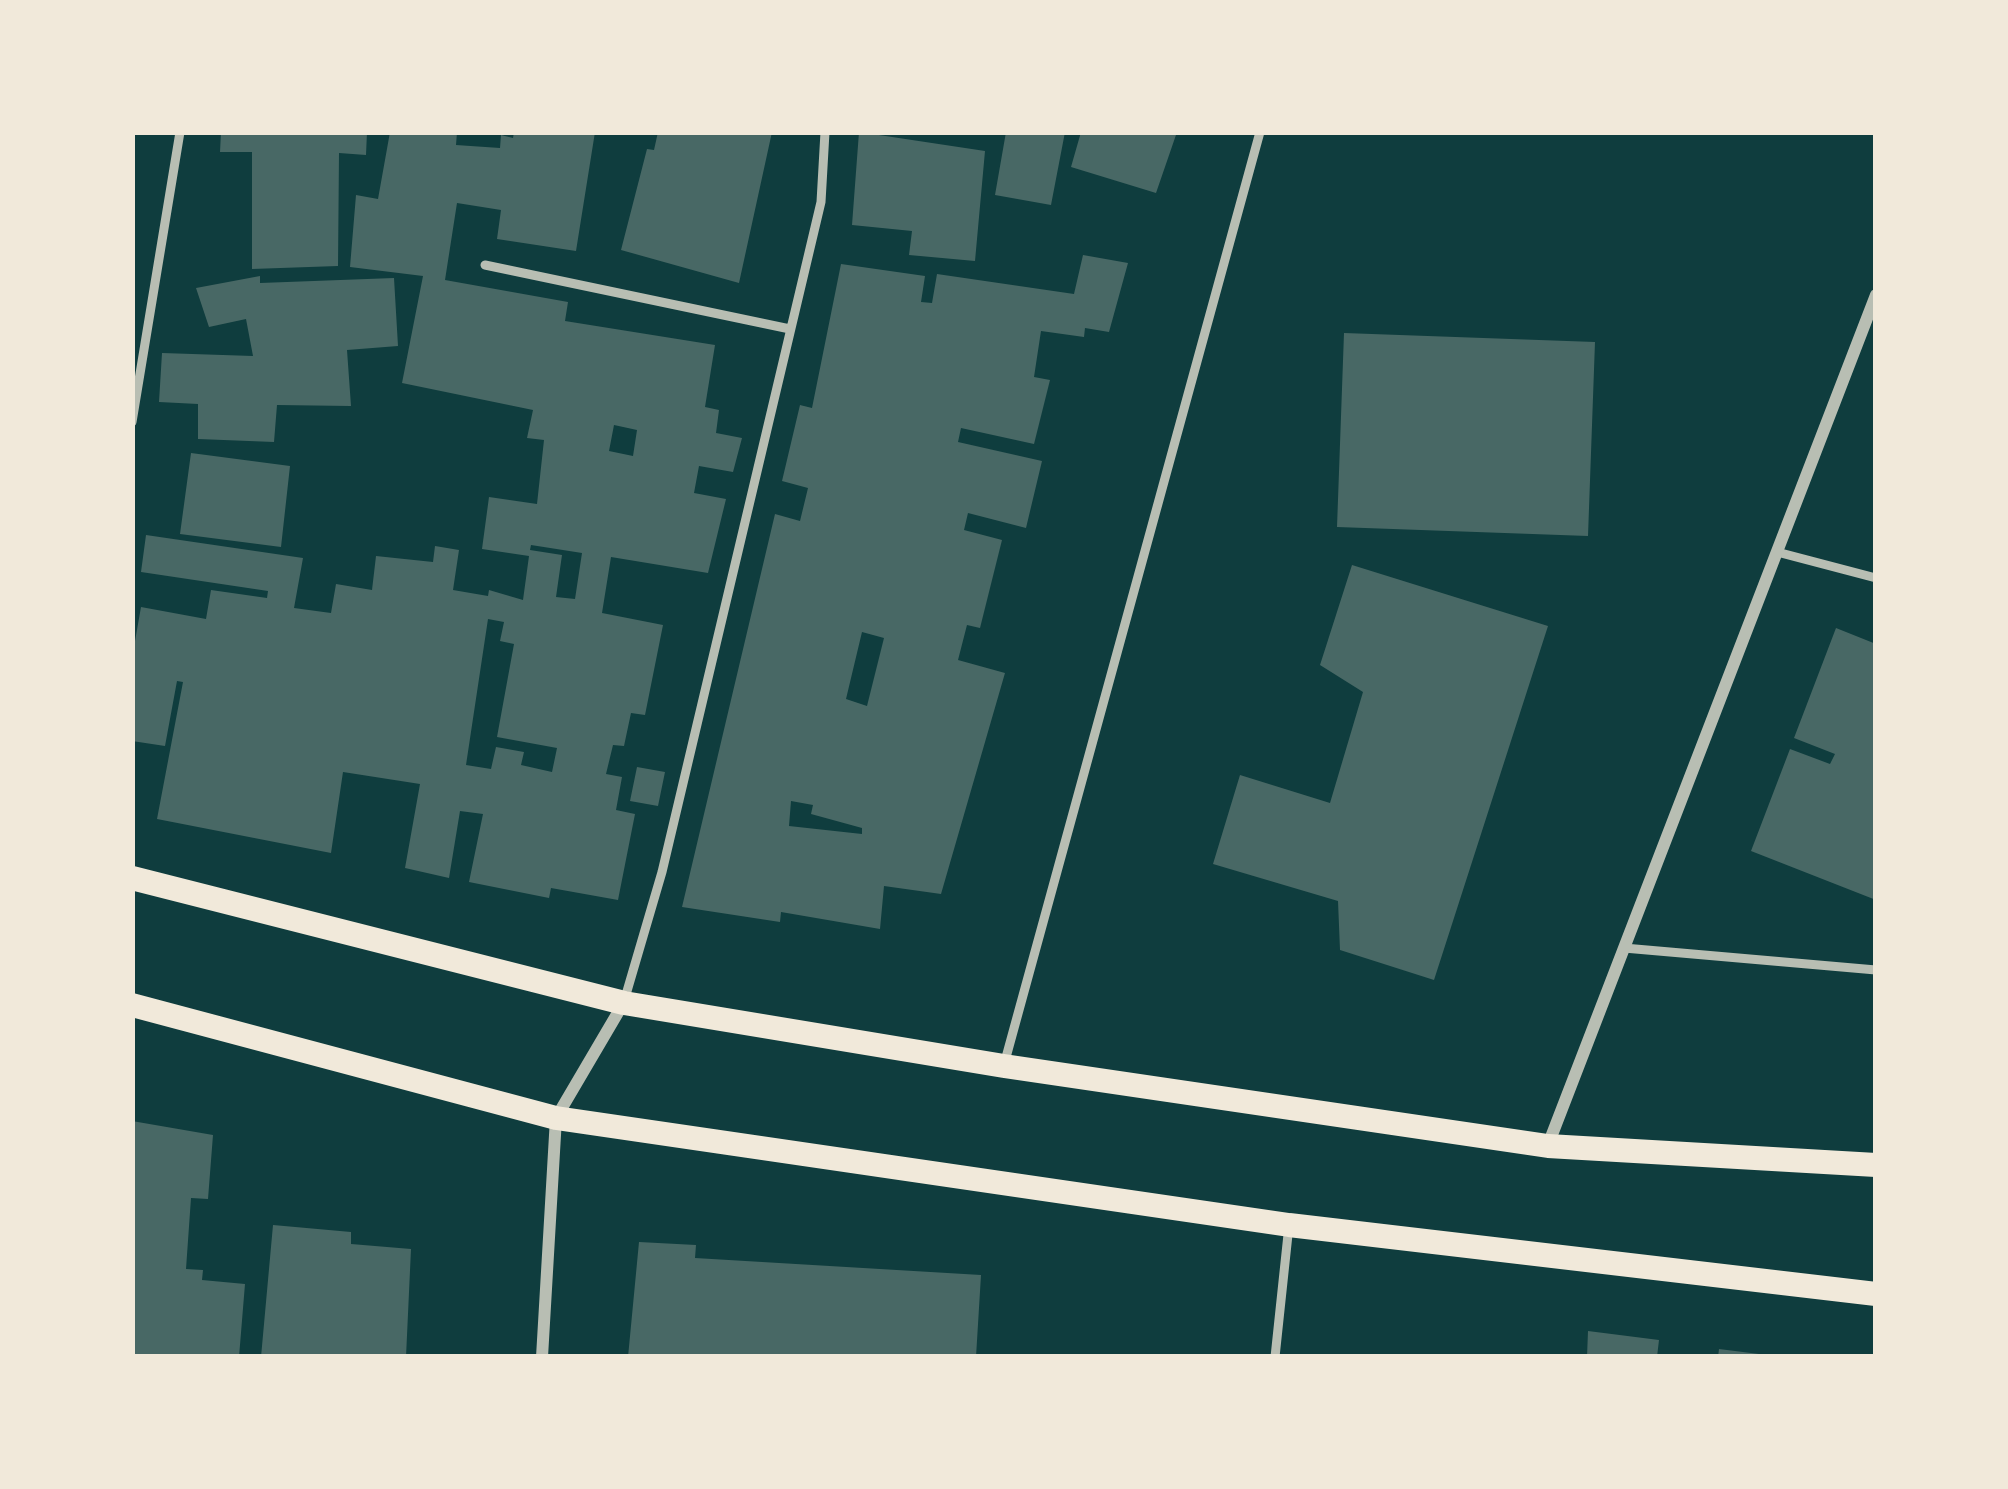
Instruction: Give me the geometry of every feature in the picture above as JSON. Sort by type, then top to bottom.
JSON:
[{"type":"main road","points":[[132,878],[624,1003],[1004,1066],[1548,1146],[1876,1166]]},
{"type":"main road","points":[[132,1005],[556,1118],[1289,1225],[1876,1294]]},
{"type":"street","points":[[1548,1146],[1876,295]]},
{"type":"street","points":[[542,1357],[556,1118],[624,1003]]},
{"type":"lane","points":[[132,422],[180,132]]},
{"type":"lane","points":[[624,1003],[662,872],[821,202],[825,132]]},
{"type":"lane","points":[[1004,1066],[1260,132]]},
{"type":"lane","points":[[485,265],[790,329]]},
{"type":"lane","points":[[1777,552],[1876,578]]},
{"type":"lane","points":[[1624,948],[1876,970]]},
{"type":"lane","points":[[1275,1357],[1289,1225]]},
{"type":"building","points":[[221,132],[367,132],[366,155],[339,153],[338,266],[252,269],[252,152],[220,152]]},
{"type":"building","points":[[390,132],[457,132],[456,145],[500,148],[501,135],[513,138],[514,132],[595,132],[576,251],[497,239],[501,210],[457,203],[445,280],[568,302],[565,321],[715,345],[705,407],[719,410],[716,433],[742,438],[733,472],[699,466],[694,493],[726,499],[708,573],[611,557],[602,613],[663,625],[645,715],[631,713],[624,746],[613,745],[606,774],[622,777],[616,810],[635,814],[618,900],[551,888],[549,898],[469,882],[483,814],[460,811],[449,878],[405,868],[420,784],[343,772],[331,853],[157,819],[183,682],[177,681],[165,746],[132,741],[132,658],[141,607],[206,619],[211,590],[267,598],[268,591],[141,572],[146,535],[303,558],[294,608],[331,613],[336,584],[372,590],[376,556],[433,562],[435,546],[459,550],[453,590],[488,596],[489,590],[523,600],[529,556],[482,549],[489,497],[537,504],[544,440],[527,438],[533,410],[402,383],[423,276],[350,267],[356,195],[378,199]],"holes":[[[614,425],[637,430],[633,456],[609,451]],[[531,545],[582,553],[575,599],[556,597],[562,555],[530,550]],[[488,619],[504,622],[500,641],[514,644],[497,737],[557,748],[552,772],[521,765],[524,752],[496,747],[491,769],[466,765]]]},
{"type":"building","points":[[658,132],[772,132],[739,283],[621,250],[647,149],[654,150]]},
{"type":"building","points":[[859,132],[985,151],[975,261],[909,255],[912,231],[852,225]]},
{"type":"building","points":[[1006,132],[1065,132],[1051,205],[995,195]]},
{"type":"building","points":[[1081,132],[1177,132],[1156,193],[1071,167]]},
{"type":"building","points":[[1083,255],[1128,263],[1109,332],[1085,328],[1084,337],[1041,331],[1034,377],[1050,380],[1034,444],[961,428],[958,442],[1042,461],[1026,528],[968,513],[964,530],[1002,540],[980,628],[967,625],[958,660],[1005,673],[941,894],[884,886],[880,929],[781,912],[780,922],[682,907],[775,514],[800,521],[808,488],[782,481],[800,405],[812,408],[841,264],[925,276],[921,302],[932,303],[937,274],[1074,294]],"holes":[[[862,632],[884,638],[867,706],[846,699]],[[791,801],[813,805],[811,814],[862,828],[862,834],[789,826]]]},
{"type":"building","points":[[260,276],[260,283],[394,278],[398,346],[347,350],[351,406],[277,405],[274,442],[198,439],[198,404],[159,402],[162,353],[253,356],[246,319],[209,327],[196,288]]},
{"type":"building","points":[[1344,333],[1595,342],[1588,536],[1337,527]]},
{"type":"building","points":[[191,453],[290,466],[281,547],[180,534]]},
{"type":"building","points":[[1352,565],[1548,626],[1434,980],[1340,950],[1338,901],[1213,864],[1240,775],[1330,803],[1363,692],[1320,665]]},
{"type":"building","points":[[1836,628],[1876,644],[1876,900],[1751,851],[1790,749],[1830,764],[1835,754],[1794,738]]},
{"type":"building","points":[[637,767],[665,772],[658,806],[630,801]]},
{"type":"building","points":[[132,1121],[213,1135],[208,1199],[191,1198],[186,1269],[203,1270],[202,1280],[245,1284],[239,1357],[132,1357]]},
{"type":"building","points":[[273,1225],[351,1232],[351,1244],[411,1249],[406,1357],[261,1357]]},
{"type":"building","points":[[639,1242],[696,1245],[695,1258],[981,1275],[976,1357],[628,1357]]},
{"type":"building","points":[[1588,1331],[1659,1340],[1657,1357],[1587,1357]]},
{"type":"building","points":[[1719,1349],[1759,1354],[1759,1357],[1718,1357]]}]
